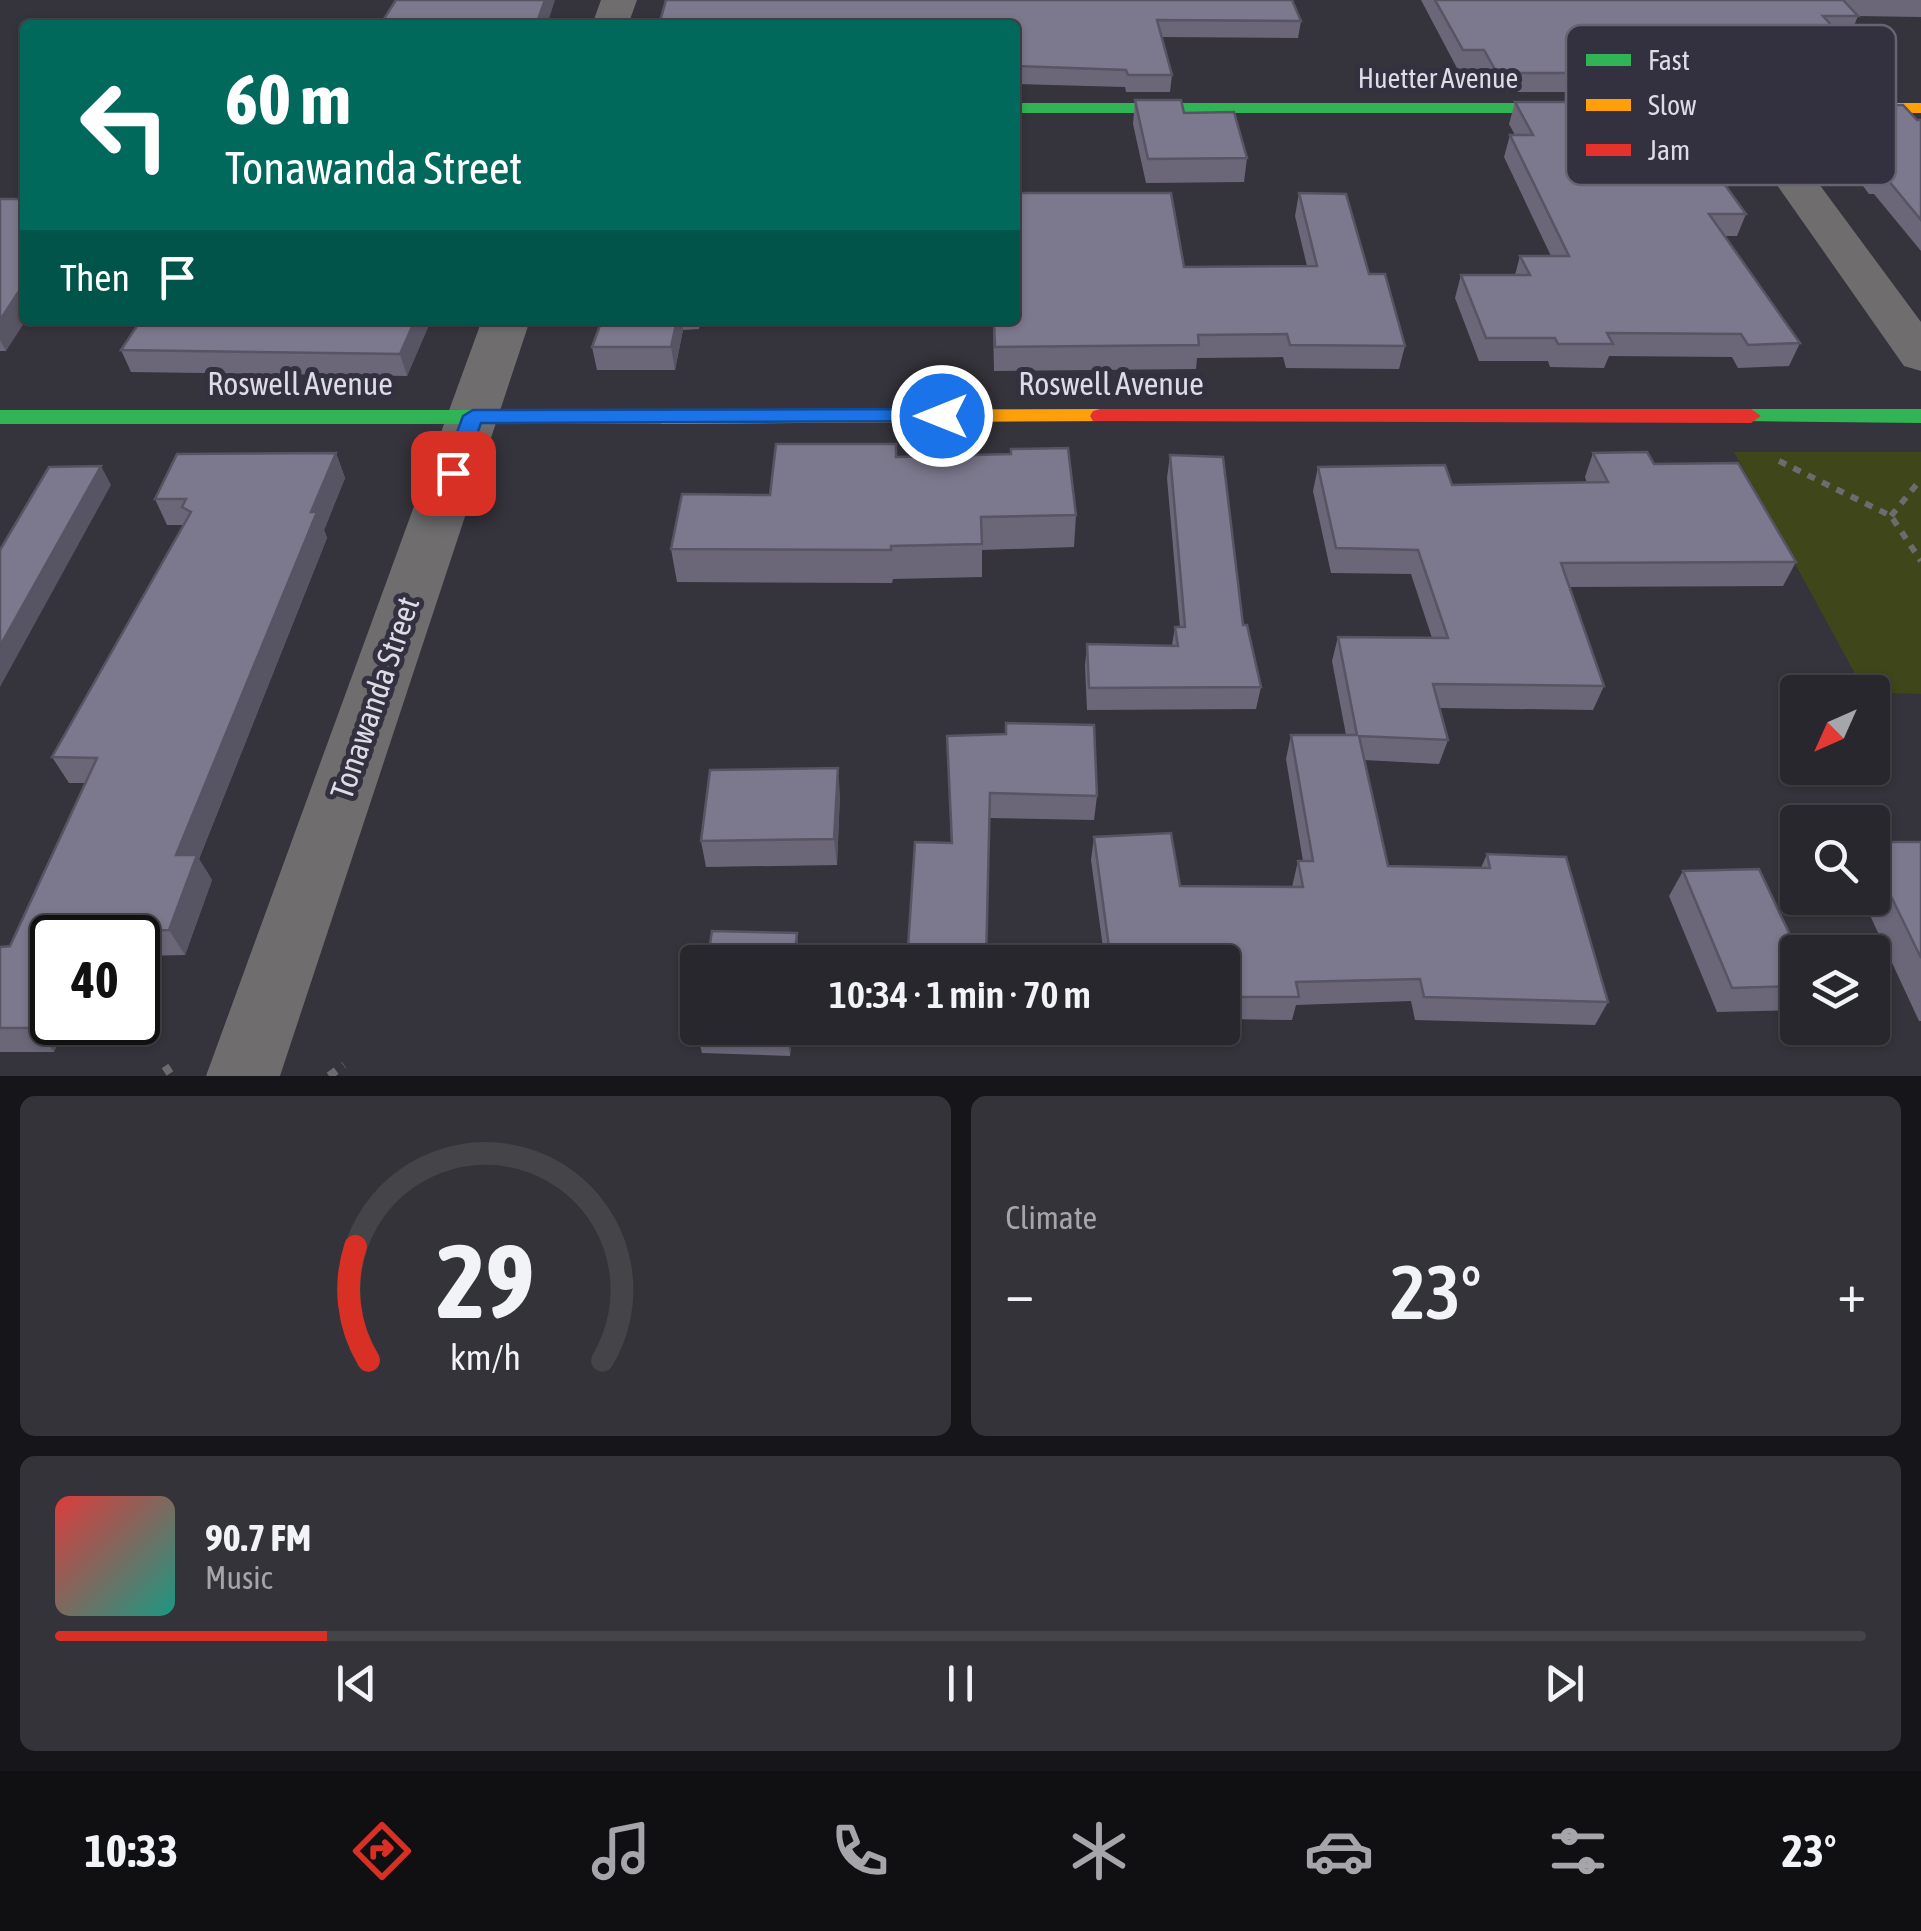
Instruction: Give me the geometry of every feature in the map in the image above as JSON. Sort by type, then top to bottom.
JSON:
[{"type":"street","name":"Huetter Avenue","points":[[1020,108],[1566,108]]},
{"type":"street","points":[[1798,185],[1921,356]]},
{"type":"street","name":"Tonawanda Street","points":[[243,1076],[504,325]]},
{"type":"street","name":"Roswell Avenue","points":[[0,417],[1921,416]]},
{"type":"path","points":[[1766,455],[1891,516],[1921,561]]},
{"type":"path","points":[[1891,516],[1921,479]]},
{"type":"path","points":[[329,1076],[344,1065]]},
{"type":"path","points":[[164,1066],[171,1076]]},
{"type":"green space","points":[[1734,452],[1921,452],[1921,694],[1890,693],[1890,675],[1856,675]]},
{"type":"building","points":[[396,0],[545,0],[538,20],[383,20]]},
{"type":"building","points":[[666,0],[1292,0],[1301,21],[1157,20],[1172,75],[1128,75],[1126,70],[1020,66],[1020,20],[660,20]]},
{"type":"building","points":[[1435,0],[1843,0],[1858,16],[1823,16],[1831,25],[1566,25],[1566,73],[1497,73],[1484,50],[1463,50]]},
{"type":"building","points":[[1135,100],[1181,100],[1184,113],[1234,112],[1247,158],[1148,159]]},
{"type":"building","points":[[1515,102],[1566,102],[1566,185],[1725,185],[1746,214],[1709,214],[1800,343],[1748,345],[1741,334],[1607,333],[1613,344],[1558,344],[1555,338],[1486,338],[1461,275],[1530,275],[1520,256],[1569,256],[1510,135],[1533,135]]},
{"type":"building","points":[[1896,105],[1903,105],[1921,120],[1921,220],[1892,185],[1896,185]]},
{"type":"building","points":[[1020,193],[1171,193],[1184,267],[1317,266],[1299,193],[1346,194],[1369,274],[1385,274],[1405,346],[1290,345],[1287,334],[1198,335],[1199,345],[995,347],[994,325],[1020,325]]},
{"type":"building","points":[[0,199],[20,199],[20,290],[0,320]]},
{"type":"building","points":[[138,325],[413,325],[400,354],[121,350]]},
{"type":"building","points":[[600,325],[676,325],[671,347],[592,347]]},
{"type":"building","points":[[776,444],[896,444],[896,457],[1011,454],[1011,449],[1068,448],[1076,515],[981,517],[982,544],[891,546],[891,550],[671,549],[682,494],[770,495]]},
{"type":"building","points":[[1647,452],[1654,464],[1738,463],[1796,562],[1561,563],[1604,686],[1433,684],[1448,740],[1359,736],[1388,866],[1490,868],[1487,854],[1566,857],[1608,1002],[1424,997],[1420,979],[1296,982],[1299,997],[1240,997],[1240,945],[1109,945],[1094,837],[1171,833],[1180,886],[1303,887],[1298,861],[1313,861],[1291,735],[1357,735],[1338,637],[1448,638],[1418,550],[1336,548],[1318,467],[1445,465],[1452,485],[1608,482],[1593,453]]},
{"type":"building","points":[[336,453],[311,512],[317,512],[176,855],[197,855],[169,930],[160,930],[160,915],[30,915],[30,1028],[0,1028],[0,947],[10,946],[97,758],[52,757],[191,512],[182,507],[186,499],[155,499],[177,454]]},
{"type":"building","points":[[1170,455],[1223,457],[1243,625],[1247,625],[1261,687],[1089,688],[1087,644],[1178,646],[1175,627],[1185,627]]},
{"type":"building","points":[[101,466],[0,646],[0,550],[49,467]]},
{"type":"building","points":[[1006,723],[1094,725],[1097,796],[990,793],[986,945],[908,945],[915,842],[952,843],[947,736],[1006,734]]},
{"type":"building","points":[[838,768],[834,839],[701,841],[710,770]]},
{"type":"building","points":[[1890,842],[1921,842],[1921,958],[1890,894]]},
{"type":"building","points":[[1759,869],[1790,935],[1780,935],[1780,987],[1732,988],[1683,871]]},
{"type":"building","points":[[712,931],[797,933],[796,945],[710,945]]},
{"type":"traffic: fast","points":[[1020,108],[1566,108]]},
{"type":"traffic: fast","points":[[1751,416],[1921,416]]},
{"type":"traffic: fast","points":[[0,417],[662,417]]},
{"type":"traffic: slow","points":[[1896,108],[1921,108]]},
{"type":"traffic: slow","points":[[662,417],[1100,416]]},
{"type":"traffic: jam","points":[[1100,416],[1751,416]]},
{"type":"route","points":[[453,473],[473,416],[942,416]]}]
